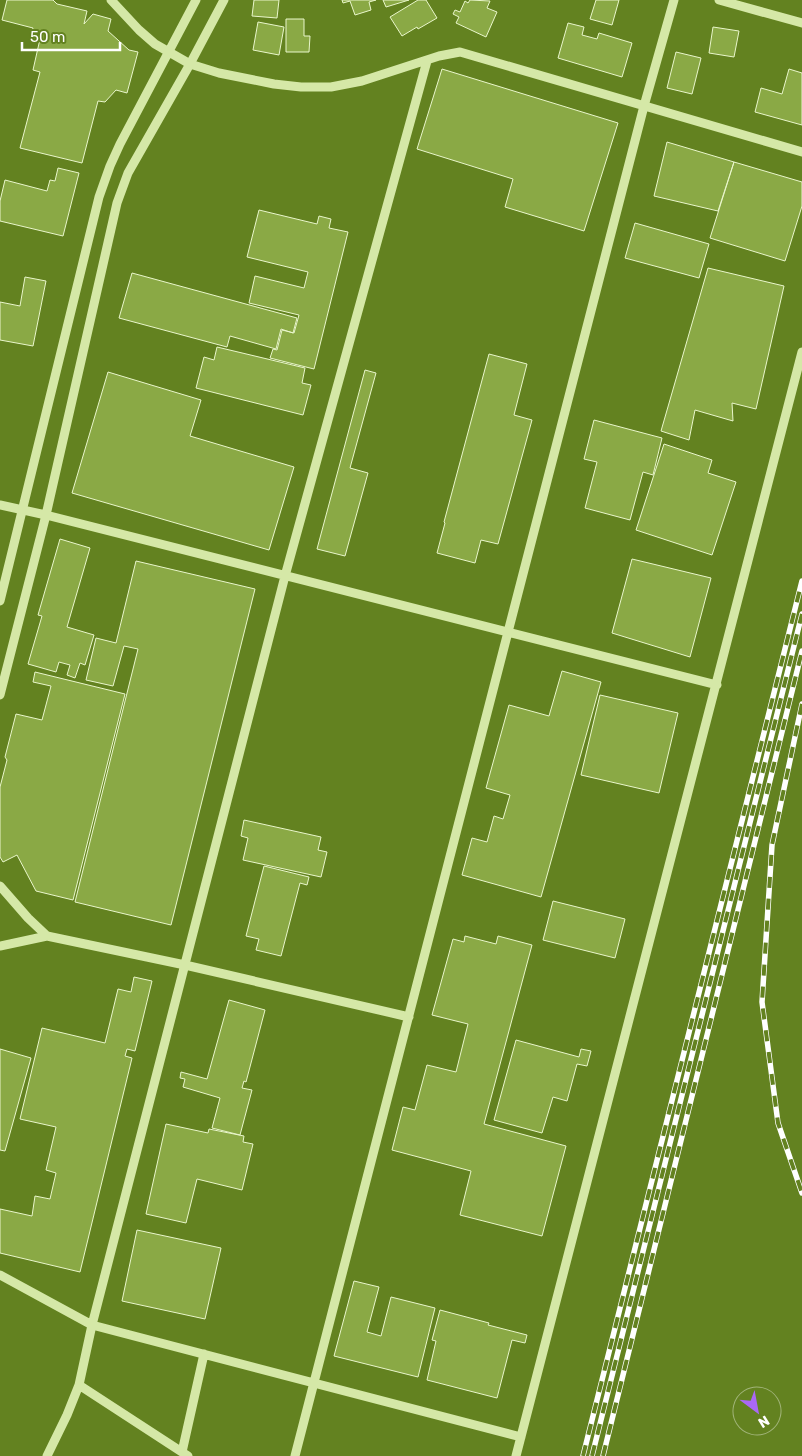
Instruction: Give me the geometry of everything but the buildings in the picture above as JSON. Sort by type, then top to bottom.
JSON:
[{"type":"lane","points":[[111,0],[139,30],[169,53],[190,64],[255,80],[301,87],[331,87],[362,81],[450,53],[460,52],[802,152]]},
{"type":"lane","points":[[0,601],[99,196],[120,144],[196,0]]},
{"type":"lane","points":[[0,695],[46,516],[117,203],[128,173],[224,0]]},
{"type":"lane","points":[[295,1456],[644,106],[674,0]]},
{"type":"lane","points":[[719,0],[802,24]]},
{"type":"lane","points":[[47,1456],[79,1385],[92,1325],[285,576],[427,61]]},
{"type":"lane","points":[[516,1456],[802,352]]},
{"type":"lane","points":[[0,505],[717,685]]},
{"type":"lane","points":[[0,886],[28,918],[47,936]]},
{"type":"lane","points":[[0,946],[47,936],[184,965],[409,1017]]},
{"type":"lane","points":[[0,1275],[92,1325],[522,1437]]},
{"type":"lane","points":[[79,1385],[185,1454],[204,1354]]},
{"type":"railway","points":[[583,1456],[802,581]]},
{"type":"railway","points":[[592,1456],[802,614]]},
{"type":"railway","points":[[603,1456],[802,651]]},
{"type":"railway","points":[[802,704],[772,845],[762,1002],[778,1123],[802,1193]]}]
